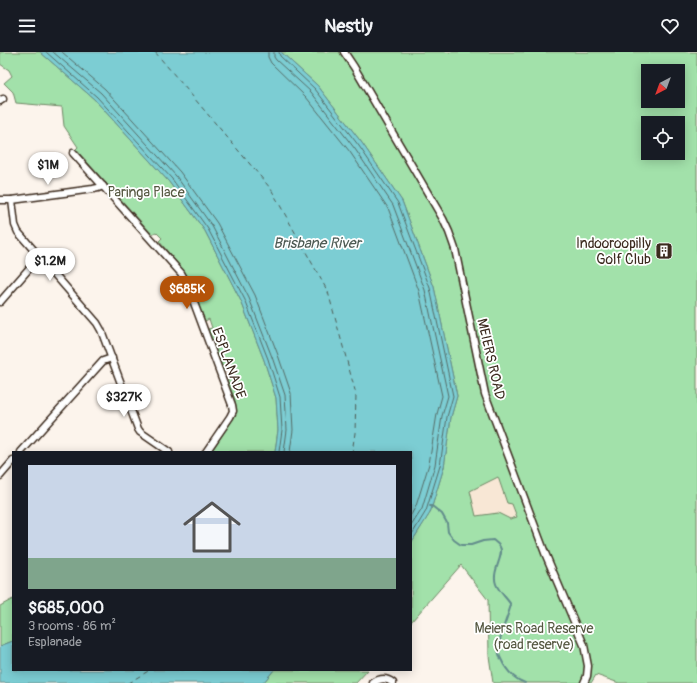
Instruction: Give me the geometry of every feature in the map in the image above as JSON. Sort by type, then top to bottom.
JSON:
[{"type":"street","name":"MEIERS ROAD","points":[[344,52],[449,232],[455,249],[485,394],[545,553],[584,645],[588,666],[587,676],[584,683]]},
{"type":"street","name":"ESPLANADE","points":[[73,153],[181,273],[187,284],[228,392],[233,411],[207,451]]},
{"type":"street","points":[[0,200],[12,200],[98,188],[103,186]]},
{"type":"street","points":[[12,200],[15,225],[18,232],[97,323],[101,330],[138,429],[140,432],[168,451]]},
{"type":"street","points":[[0,302],[40,256]]},
{"type":"street","points":[[22,451],[103,361],[112,358]]},
{"type":"street","points":[[0,476],[12,462]]},
{"type":"street","points":[[373,683],[387,679],[393,683]]},
{"type":"shaded area","points":[[498,477],[507,502],[512,504],[517,518],[510,519],[498,513],[476,516],[469,491]]},
{"type":"green space","name":"Paringa Place","points":[[0,52],[40,52],[94,99],[169,182],[205,231],[241,301],[264,360],[276,398],[278,430],[275,451],[212,451],[235,416],[236,407],[227,380],[231,378],[228,370],[224,371],[208,329],[212,328],[209,319],[205,321],[186,274],[159,241],[162,238],[156,232],[152,234],[76,149],[78,147],[64,126],[62,107],[16,103],[13,92],[4,83],[12,76],[9,70],[0,64]]},
{"type":"green space","name":"Meiers Road Reserve (road reserve)","points":[[281,52],[697,52],[697,683],[619,683],[596,675],[591,683],[493,683],[489,656],[488,600],[461,565],[412,621],[412,541],[430,513],[444,467],[451,417],[457,396],[434,287],[402,201],[362,143],[318,86]],"holes":[[[498,477],[507,503],[512,504],[517,517],[510,519],[498,513],[476,516],[470,491]]]},
{"type":"green space","points":[[12,600],[12,641],[0,646],[0,606]]},
{"type":"green space","points":[[273,671],[367,671],[356,683],[263,683]]},
{"type":"water","name":"Brisbane River","points":[[40,52],[281,52],[318,86],[362,143],[402,201],[434,287],[457,396],[451,417],[444,467],[430,513],[412,541],[412,451],[275,451],[278,430],[276,398],[264,360],[241,301],[205,231],[169,182],[94,99]]},
{"type":"water","points":[[12,641],[12,671],[273,671],[263,683],[0,683],[0,646]]},
{"type":"waterway","points":[[430,506],[442,514],[447,523],[448,532],[454,540],[461,545],[471,545],[483,541],[493,540],[498,544],[501,554],[495,574],[496,584],[511,605],[499,642],[499,654],[510,673],[525,683]]},
{"type":"ferry route","points":[[155,52],[271,189],[328,292],[356,394],[355,433],[352,451]]},
{"type":"ferry route","points":[[128,683],[148,671]]},
{"type":"place","name":"Indooroopilly Golf Club","points":[[664,251]]}]
